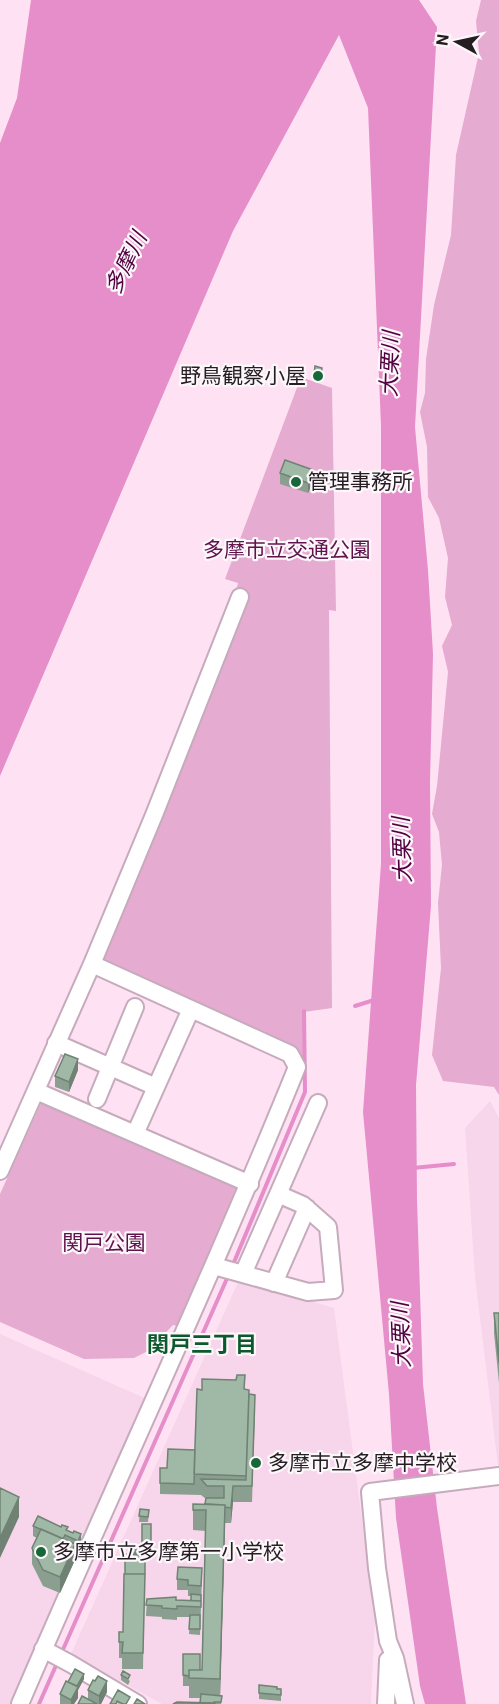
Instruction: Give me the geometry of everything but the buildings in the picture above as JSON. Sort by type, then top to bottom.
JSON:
[{"type":"street","points":[[0,1172],[92,964],[240,597]]},
{"type":"street","points":[[20,1704],[218,1267],[297,1067],[290,1054],[92,964]]},
{"type":"street","points":[[97,1099],[135,1007]]},
{"type":"street","points":[[135,1134],[191,1009]]},
{"type":"street","points":[[56,1043],[156,1087]]},
{"type":"street","points":[[36,1090],[250,1184]]},
{"type":"street","points":[[241,1274],[318,1103]]},
{"type":"street","points":[[218,1267],[308,1292],[334,1290],[328,1227],[307,1208],[278,1194]]},
{"type":"street","points":[[274,1283],[307,1208]]},
{"type":"street","points":[[386,1704],[388,1641],[377,1568],[370,1492],[495,1476]]},
{"type":"street","points":[[388,1641],[395,1658],[405,1704]]},
{"type":"street","points":[[43,1649],[138,1704]]},
{"type":"shaded area","points":[[490,1101],[499,1118],[499,1474],[475,1277],[465,1128]]},
{"type":"shaded area","name":"多摩市立多摩中学校","points":[[239,1280],[334,1308],[375,1619],[371,1704],[162,1704],[71,1654]]},
{"type":"shaded area","name":"多摩市立多摩第一小学校","points":[[0,1334],[149,1400],[14,1704],[0,1704]]},
{"type":"green space","points":[[481,0],[499,0],[499,1095],[494,1087],[443,1081],[432,1055],[441,968],[438,903],[442,865],[439,832],[432,814],[437,786],[448,672],[442,646],[452,625],[445,597],[448,558],[439,518],[428,497],[427,447],[420,412],[425,393],[426,359],[434,305],[451,235],[456,155],[479,53],[476,21]]},
{"type":"green space","name":"多摩市立交通公園","points":[[301,377],[332,388],[336,611],[329,610],[332,1008],[304,1012],[305,1066],[108,965],[101,956],[235,595],[238,583],[225,579]]},
{"type":"green space","name":"関戸公園","points":[[42,1101],[235,1186],[238,1194],[181,1327],[173,1325],[148,1351],[134,1358],[84,1359],[0,1322],[0,1194]]},
{"type":"water","points":[[31,0],[419,0],[437,27],[415,427],[433,654],[430,783],[431,906],[416,1085],[417,1200],[423,1384],[437,1508],[466,1704],[425,1704],[420,1686],[396,1518],[389,1394],[363,1112],[381,864],[381,426],[368,108],[339,35],[233,231],[0,776],[0,143],[17,98]]},
{"type":"waterway","points":[[355,1006],[374,1000]]},
{"type":"waterway","points":[[232,1267],[305,1092],[304,1011]]},
{"type":"waterway","points":[[413,1168],[454,1164]]},
{"type":"waterway","points":[[61,1654],[229,1274]]},
{"type":"waterway","points":[[39,1704],[58,1661]]},
{"type":"place","name":"野鳥観察小屋","points":[[318,376]]},
{"type":"place","name":"管理事務所","points":[[296,482]]},
{"type":"place","name":"多摩市立多摩中学校","points":[[256,1463]]},
{"type":"place","name":"多摩市立多摩第一小学校","points":[[41,1552]]},
{"type":"district","name":"関戸三丁目","points":[[202,1344]]},
{"type":"water label","name":"多摩川","points":[[126,263]]},
{"type":"water label","name":"大栗川","points":[[390,364]]},
{"type":"water label","name":"大栗川","points":[[402,850]]},
{"type":"water label","name":"大栗川","points":[[401,1335]]}]
